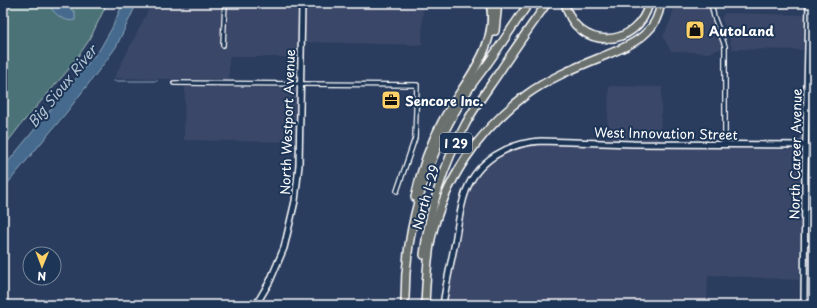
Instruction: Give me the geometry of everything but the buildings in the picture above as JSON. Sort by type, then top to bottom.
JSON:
[{"type":"highway","points":[[411,231],[410,224],[412,209],[425,158],[442,120],[479,61],[485,48],[491,23],[490,3]]},
{"type":"highway","points":[[467,92],[481,68],[491,45],[497,21],[498,3]]},
{"type":"highway","name":"North I-29","points":[[406,305],[406,269],[411,231],[419,198],[433,157],[446,127],[467,92],[529,3]]},
{"type":"highway","name":"North I-29","points":[[422,305],[422,270],[427,231],[435,198],[448,162],[460,134],[476,107],[546,3]]},
{"type":"highway","points":[[565,3],[572,21],[581,30],[592,36],[609,39],[621,36],[636,28],[643,19],[649,3]]},
{"type":"highway","points":[[426,305],[428,257],[437,218],[450,186],[472,149],[490,127],[506,111],[537,88],[560,75],[626,46],[648,32],[655,23],[661,3]]},
{"type":"street","points":[[223,45],[225,3]]},
{"type":"street","name":"North Westport Avenue","points":[[256,305],[270,281],[284,248],[295,201],[299,166],[302,3]]},
{"type":"street","points":[[712,3],[714,17],[725,46],[725,144]]},
{"type":"street","name":"North Career Avenue","points":[[804,305],[808,3]]},
{"type":"street","points":[[174,83],[417,85],[415,138],[397,191]]},
{"type":"street","name":"West Innovation Street","points":[[443,305],[462,206],[468,186],[475,174],[492,157],[511,147],[526,142],[548,141],[806,145]]},
{"type":"street","points":[[805,242],[814,243]]},
{"type":"shaded area","points":[[49,3],[60,3],[75,12],[75,20],[71,21],[63,19],[56,14]]},
{"type":"shaded area","points":[[123,3],[137,3],[116,47],[66,113],[3,189],[3,168],[100,49],[112,28]]},
{"type":"shaded area","points":[[152,3],[298,3],[298,57],[229,57],[229,80],[114,78]]},
{"type":"shaded area","points":[[305,3],[423,3],[422,45],[305,42]]},
{"type":"shaded area","points":[[675,3],[709,3],[710,17],[723,48],[708,53],[671,51],[663,37],[671,19]]},
{"type":"shaded area","points":[[753,3],[794,3],[794,9],[753,9]]},
{"type":"shaded area","points":[[725,13],[804,15],[803,50],[732,49],[729,36],[721,18]]},
{"type":"shaded area","points":[[609,86],[662,87],[660,140],[607,139]]},
{"type":"shaded area","points":[[185,87],[297,88],[296,142],[184,140]]},
{"type":"shaded area","points":[[547,144],[617,147],[801,150],[799,280],[708,275],[707,305],[447,305],[463,217],[469,194],[476,177],[485,166],[503,153],[526,145]]},
{"type":"green space","points":[[3,3],[107,3],[90,39],[69,69],[23,122],[3,148]]},
{"type":"waterway","points":[[114,81],[157,81]]},
{"type":"place","name":"AutoLand","points":[[695,30]]},
{"type":"place","name":"Sencore Inc.","points":[[391,100]]},
{"type":"water label","name":"Big Sioux River","points":[[62,86]]}]
